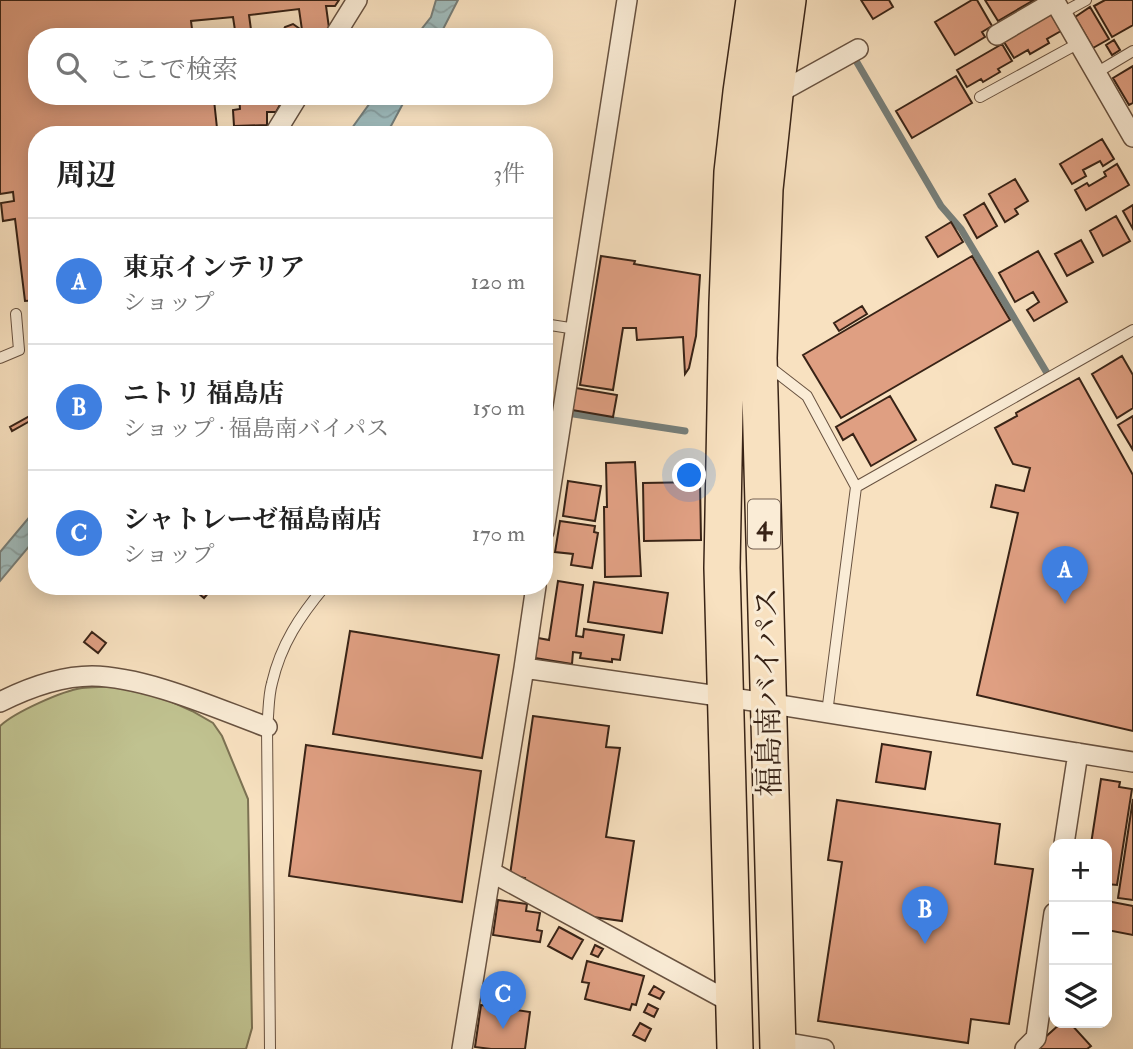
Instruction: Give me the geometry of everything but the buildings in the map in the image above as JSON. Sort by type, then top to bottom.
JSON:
[{"type":"highway","name":"福島南バイパス","points":[[735,1049],[722,554],[732,172],[754,0]]},
{"type":"highway","name":"福島南バイパス","points":[[777,1045],[759,358],[765,189],[788,0]]},
{"type":"street","points":[[340,28],[357,0]]},
{"type":"street","points":[[553,474],[626,0]]},
{"type":"street","points":[[997,36],[1057,5],[1133,137]]},
{"type":"street","points":[[775,95],[858,49]]},
{"type":"street","points":[[280,126],[292,105]]},
{"type":"street","points":[[461,1049],[535,595]]},
{"type":"street","points":[[524,668],[767,703],[1133,762]]},
{"type":"street","points":[[0,702],[20,692],[63,679],[91,676],[125,679],[168,691],[267,727]]},
{"type":"street","points":[[1066,839],[1078,753]]},
{"type":"street","points":[[491,872],[734,1004]]},
{"type":"street","points":[[1025,1049],[1036,1038],[1049,948]]},
{"type":"street","points":[[777,1045],[824,1049]]},
{"type":"lane","points":[[1057,5],[1086,0]]},
{"type":"lane","points":[[979,97],[1079,43]]},
{"type":"lane","points":[[1095,73],[1133,51]]},
{"type":"lane","points":[[0,358],[19,351],[16,314]]},
{"type":"lane","points":[[553,325],[576,329]]},
{"type":"lane","points":[[856,487],[1133,330]]},
{"type":"lane","points":[[759,358],[807,396],[856,487],[827,713]]},
{"type":"lane","points":[[270,1049],[267,727],[271,684],[284,646],[301,615],[318,595]]},
{"type":"green space","points":[[116,686],[150,692],[213,723],[222,736],[248,799],[252,1028],[246,1049],[0,1049],[0,726],[27,709],[63,693],[82,688]]},
{"type":"water","points":[[436,0],[458,0],[444,28],[422,28],[431,17]]},
{"type":"water","points":[[369,105],[402,105],[391,126],[353,126]]},
{"type":"water","points":[[28,519],[28,548],[0,581],[0,552]]},
{"type":"waterway","points":[[855,59],[941,206],[961,229],[1047,373]]},
{"type":"waterway","points":[[567,413],[685,431]]},
{"type":"place","name":"東京インテリア","points":[[1065,604]]},
{"type":"place","name":"ニトリ 福島店","points":[[925,944]]},
{"type":"place","name":"シャトレーゼ福島南店","points":[[503,1029]]}]
